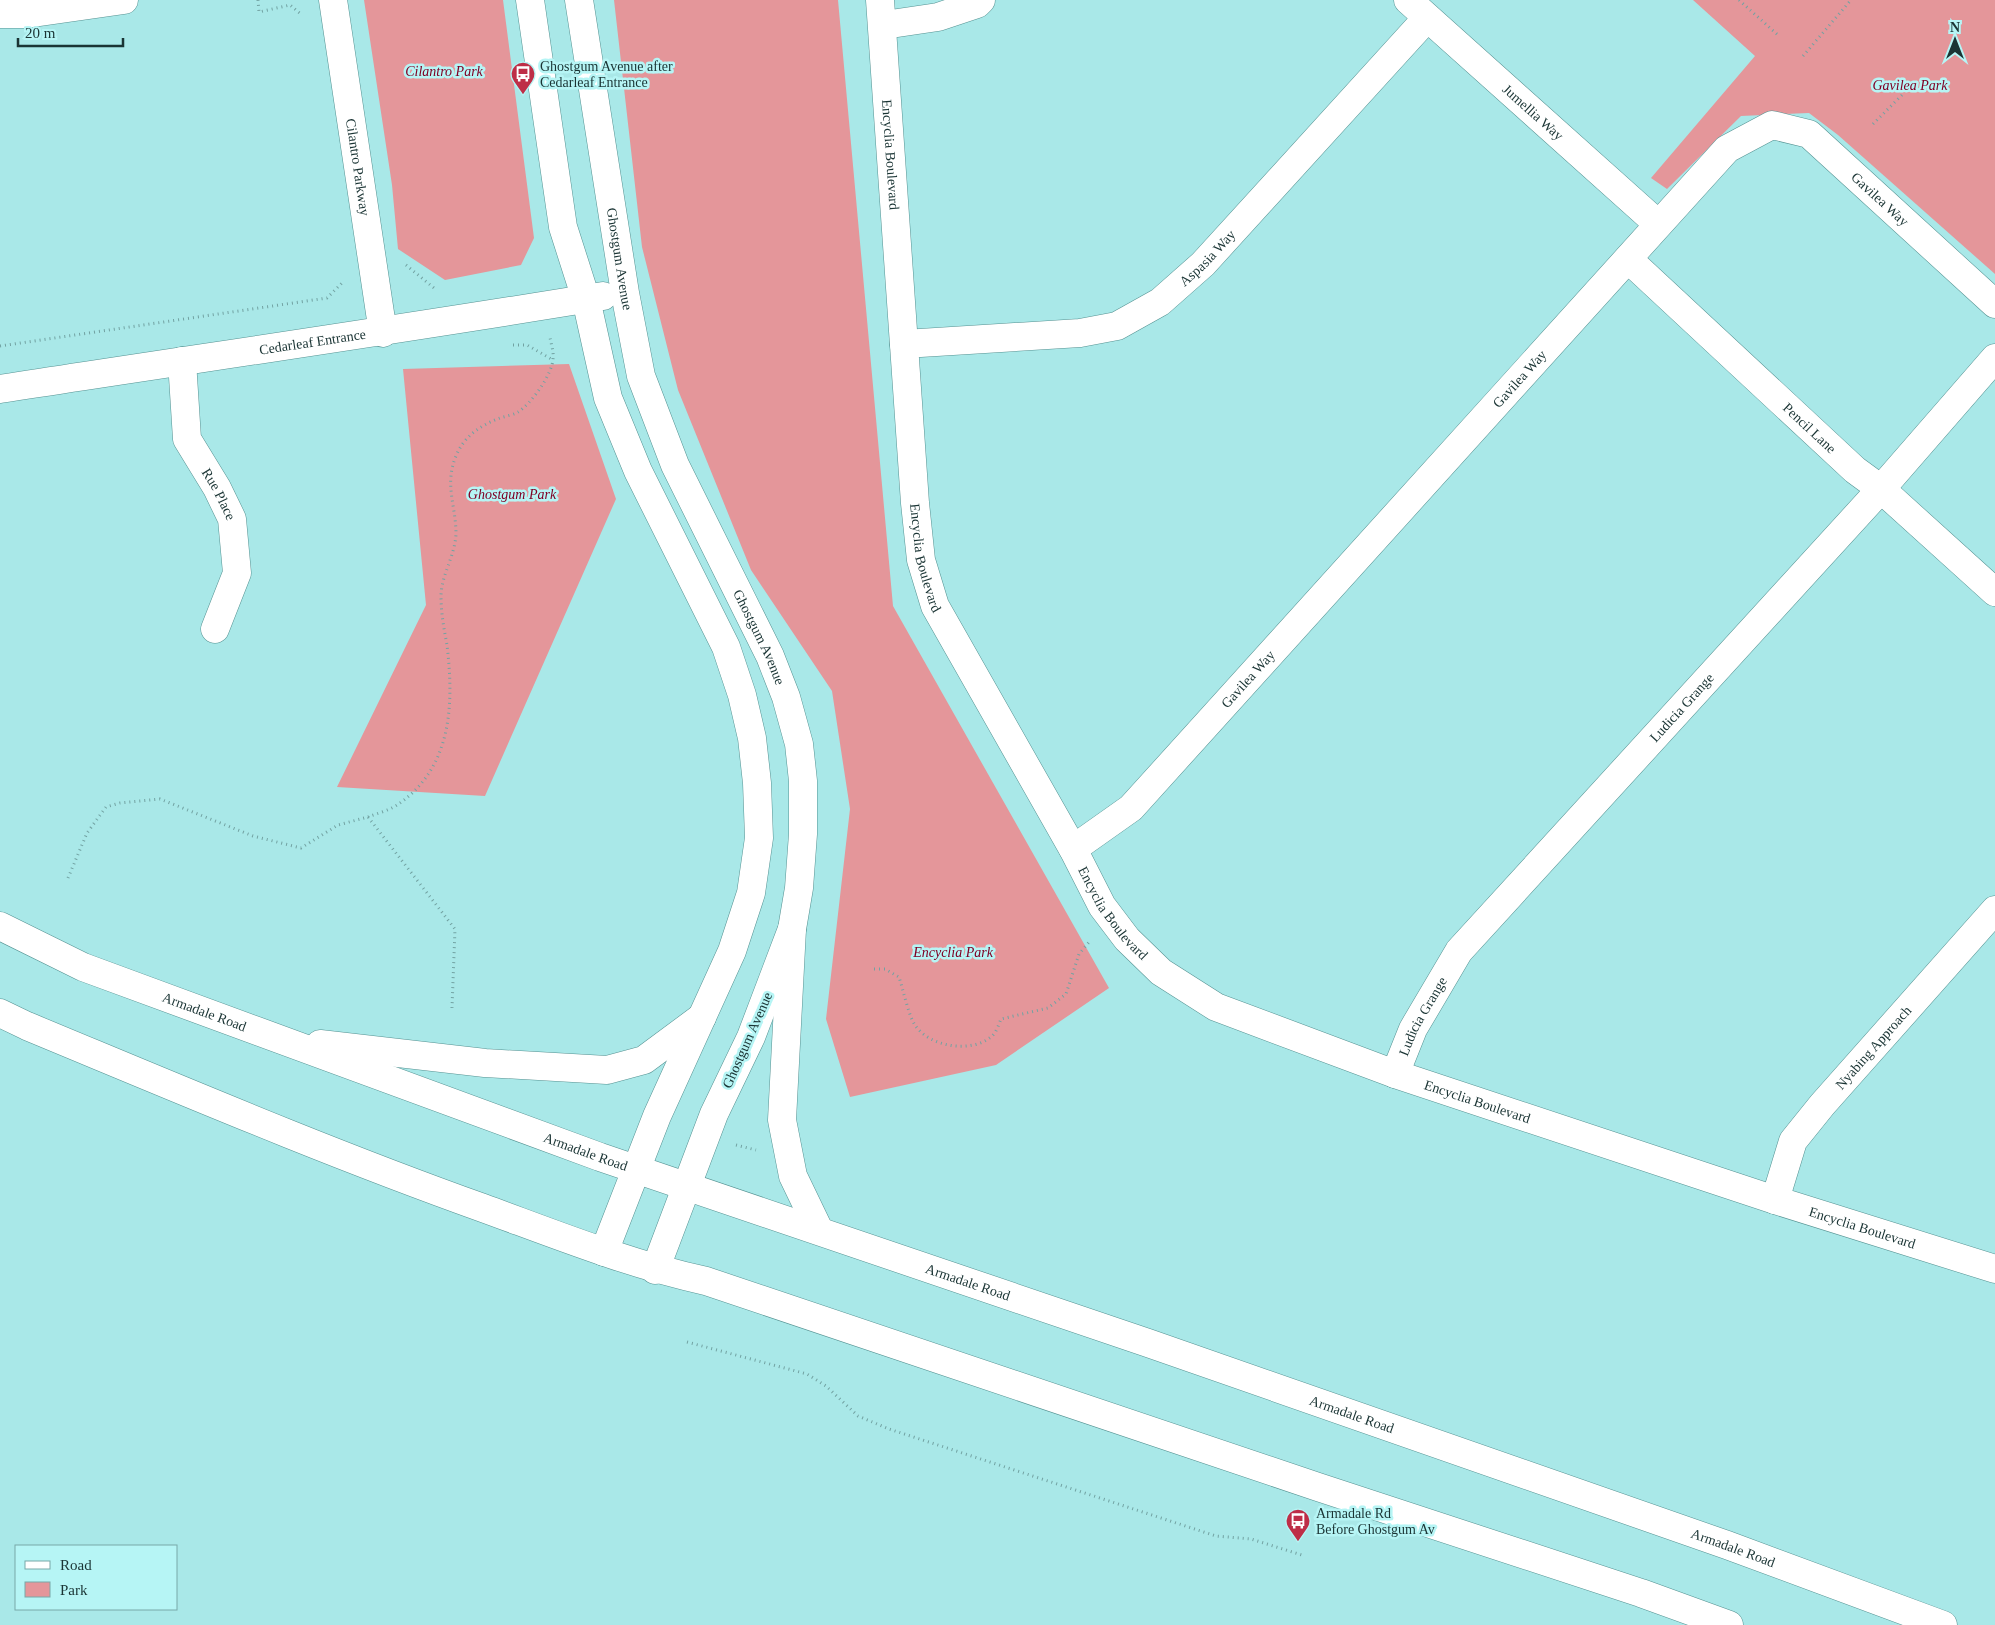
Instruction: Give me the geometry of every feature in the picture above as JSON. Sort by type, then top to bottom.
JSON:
[{"type":"main road","points":[[0,14],[26,14],[124,0]]},
{"type":"main road","name":"Cilantro Parkway","points":[[333,0],[383,333]]},
{"type":"main road","points":[[530,0],[563,227],[586,299],[608,398],[638,471],[726,647],[742,695],[752,738],[759,838],[751,893],[732,951],[657,1116],[604,1252]]},
{"type":"main road","name":"Ghostgum Avenue","points":[[579,0],[624,292],[641,376],[675,465],[770,656],[786,697],[799,744],[803,780],[803,834],[799,888],[792,929],[751,1037],[714,1114],[655,1270]]},
{"type":"main road","points":[[882,13],[938,16],[977,4],[981,0]]},
{"type":"main road","name":"Jumellia Way","points":[[1418,9],[1658,224]]},
{"type":"main road","name":"Aspasia Way","points":[[904,344],[1080,333],[1117,326],[1160,302],[1203,264],[1418,9]]},
{"type":"main road","name":"Encyclia Boulevard","points":[[882,13],[904,344],[921,560],[935,606],[1073,849],[1102,906],[1128,940],[1161,972],[1216,1007],[1395,1074],[1775,1200],[1995,1269]]},
{"type":"main road","name":"Gavilea Way","points":[[1073,849],[1131,808],[1726,149],[1772,125],[1809,134],[1995,304]]},
{"type":"main road","name":"Pencil Lane","points":[[1628,259],[1855,470],[1881,489],[1995,592]]},
{"type":"main road","name":"Cedarleaf Entrance","points":[[0,389],[383,333],[624,292]]},
{"type":"main road","name":"Ludicia Grange","points":[[1395,1074],[1413,1028],[1459,951],[1881,489],[1995,358]]},
{"type":"main road","name":"Rue Place","points":[[182,361],[188,439],[217,488],[232,519],[236,573],[215,629]]},
{"type":"main road","name":"Nyabing Approach","points":[[1775,1200],[1793,1141],[1822,1105],[1995,910]]},
{"type":"main road","name":"Armadale Road","points":[[0,926],[84,967],[272,1038],[686,1187],[819,1230],[1727,1545],[1943,1625]]},
{"type":"main road","points":[[792,929],[782,1120],[793,1176],[819,1230]]},
{"type":"main road","points":[[0,1013],[370,1167],[604,1252],[655,1270],[706,1281],[1318,1487],[1641,1593],[1729,1625]]},
{"type":"main road","points":[[272,1038],[485,1063],[607,1070],[644,1060],[702,1017]]},
{"type":"path","points":[[1739,0],[1778,36]]},
{"type":"path","points":[[1803,56],[1851,0]]},
{"type":"path","points":[[1873,124],[1904,93]]},
{"type":"path","points":[[0,346],[327,298],[353,270],[404,263],[434,288],[443,286]]},
{"type":"path","points":[[68,878],[87,833],[106,807],[120,803],[160,799],[253,836],[301,848],[338,825],[368,817],[399,804],[415,790],[431,772],[447,736],[450,679],[441,594],[455,545],[455,518],[450,500],[450,476],[456,454],[466,438],[482,424],[518,412],[531,400],[543,383],[553,360]]},
{"type":"path","points":[[368,817],[455,929],[452,1008]]},
{"type":"path","points":[[874,969],[885,969],[899,977],[915,1025],[934,1042],[956,1046],[971,1046],[992,1036],[1001,1019],[1048,1008],[1066,994],[1079,954],[1091,940]]},
{"type":"path","points":[[687,1342],[807,1374],[826,1386],[858,1416],[889,1429],[1216,1536],[1251,1539],[1305,1556]]},
{"type":"green space","name":"Cilantro Park","points":[[364,0],[503,0],[534,238],[521,265],[445,280],[398,249],[392,185]]},
{"type":"green space","name":"Encyclia Park","points":[[614,0],[838,0],[893,606],[1109,988],[996,1065],[850,1097],[826,1019],[850,809],[832,691],[751,570],[678,390],[642,247]]},
{"type":"green space","name":"Gavilea Park","points":[[1693,0],[1995,0],[1995,274],[1838,135],[1809,113],[1741,116],[1667,189],[1651,178],[1755,56]]},
{"type":"green space","name":"Ghostgum Park","points":[[569,364],[616,499],[485,796],[337,787],[426,605],[403,369]]},
{"type":"place","name":"Ghostgum Avenue after Cedarleaf Entrance","points":[[523,95]]},
{"type":"place","name":"Armadale Rd Before Ghostgum Av","points":[[1298,1542]]}]
